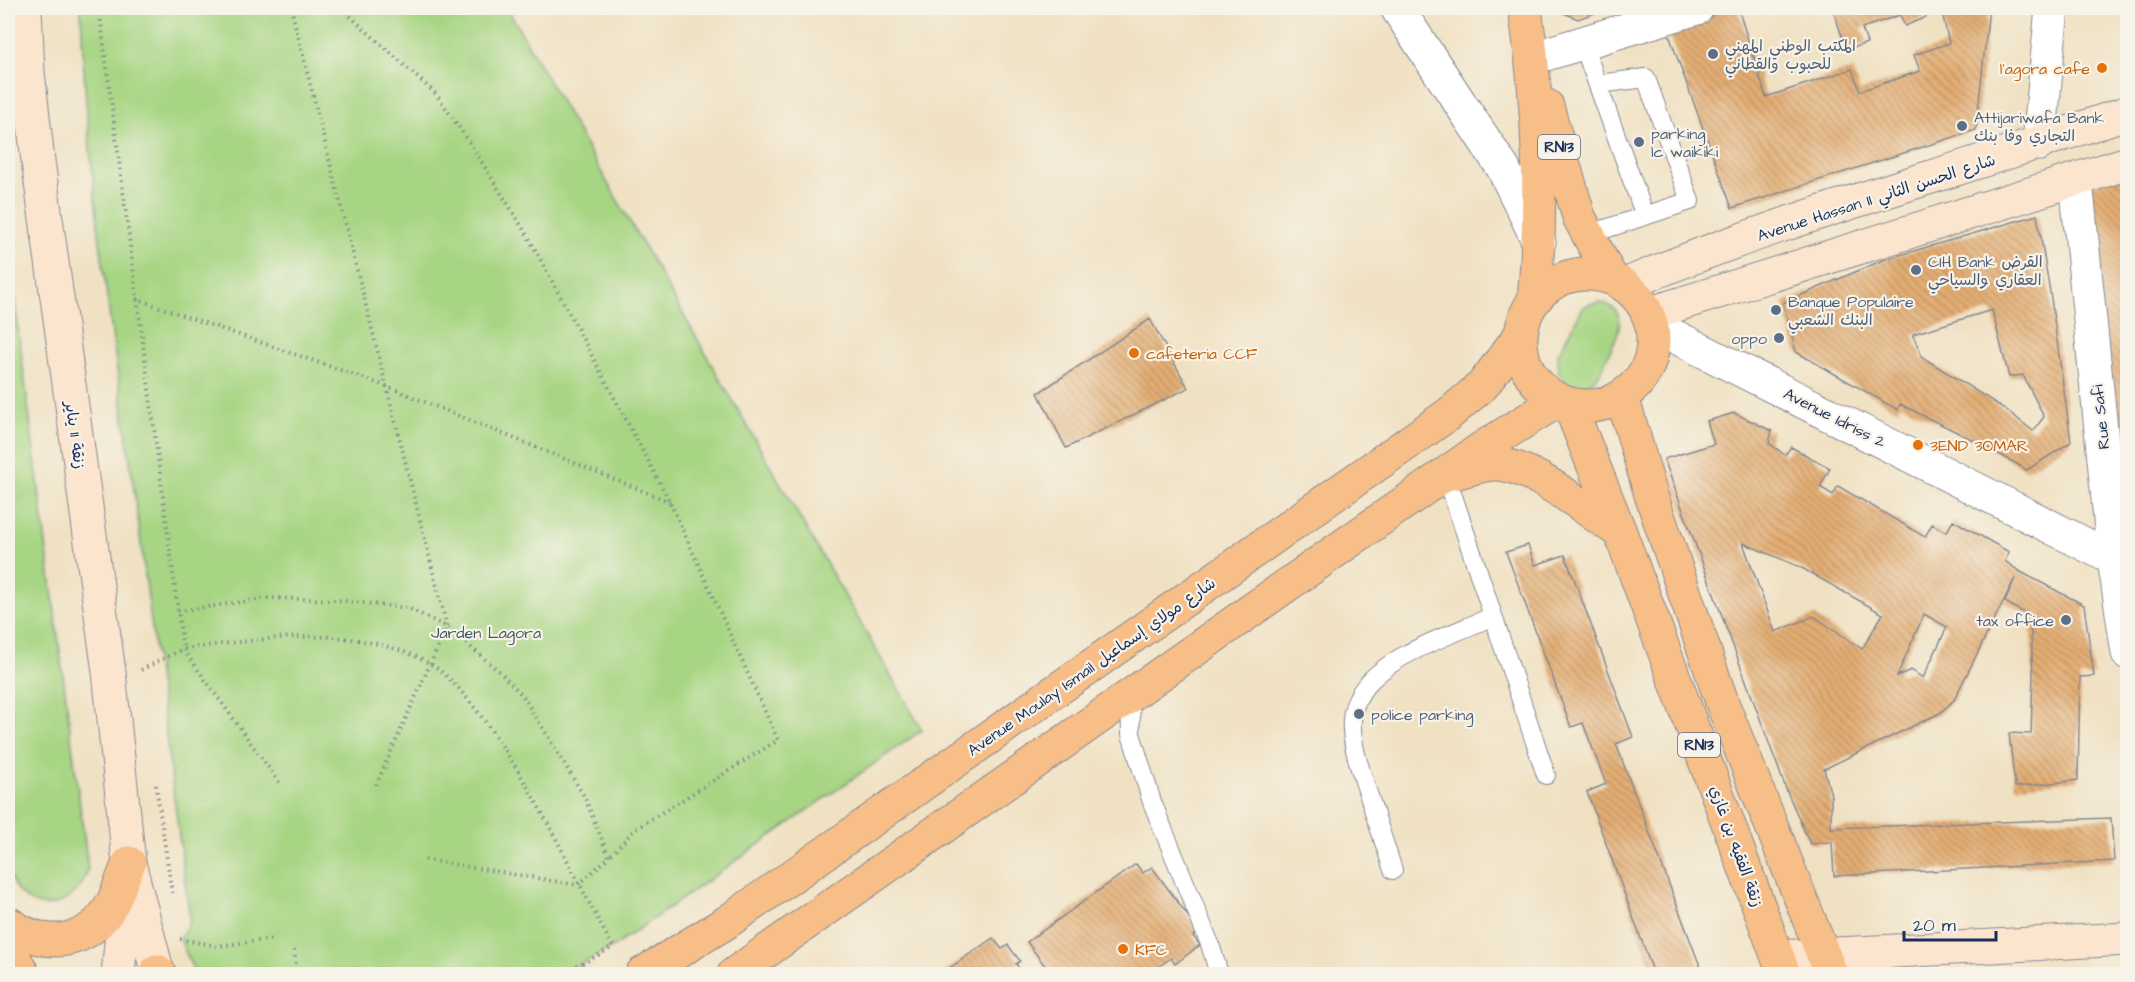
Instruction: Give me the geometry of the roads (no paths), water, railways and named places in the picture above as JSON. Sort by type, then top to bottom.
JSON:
[{"type":"main road","name":"زنقة 11 يناير","points":[[25,8],[28,72],[38,161],[109,672],[129,863]]},
{"type":"main road","name":"RN13","points":[[1525,8],[1533,58],[1579,217],[1587,235],[1618,281],[1650,319]]},
{"type":"main road","name":"RN13","points":[[1533,58],[1539,242],[1534,300]]},
{"type":"main road","name":"Avenue Hassan II شارع الحسن الثاني","points":[[1618,281],[2039,144],[2127,112]]},
{"type":"main road","points":[[734,975],[1482,448],[1564,402],[1587,406],[1606,404],[1622,396],[1635,386],[1648,365],[1654,341],[1650,319],[1746,282],[2076,181],[2127,163]]},
{"type":"main road","name":"RN13","points":[[1616,524],[1564,402],[1542,388],[1529,373],[1522,354],[1521,334],[1525,316],[1534,300],[1548,286],[1566,277],[1597,274],[1618,281]]},
{"type":"main road","name":"Avenue Moulay Ismail شارع مولاي إسماعيل","points":[[642,975],[737,915],[1449,414],[1483,385],[1521,334]]},
{"type":"main road","name":"RN13","points":[[1622,396],[1651,495],[1723,705],[1828,964]]},
{"type":"main road","points":[[1446,475],[1494,464],[1515,467],[1549,484],[1616,524]]},
{"type":"main road","name":"زنقة الفقيه بن غازي","points":[[1616,524],[1781,966]]},
{"type":"main road","points":[[8,923],[24,934],[42,940],[64,940],[84,933],[101,920],[113,902],[129,863]]},
{"type":"main road","points":[[129,863],[158,973]]},
{"type":"main road","points":[[118,975],[129,863]]},
{"type":"main road","points":[[1781,966],[2127,939]]},
{"type":"main road","points":[[8,946],[23,975]]},
{"type":"street","points":[[1397,8],[1503,168],[1539,242]]},
{"type":"street","points":[[1533,58],[1697,8]]},
{"type":"street","points":[[2039,144],[2052,8]]},
{"type":"street","name":"Rue Safi","points":[[2076,181],[2114,559],[2127,653]]},
{"type":"street","name":"Avenue Idriss 2","points":[[1650,319],[2114,559]]},
{"type":"lane","points":[[1583,44],[1645,216]]},
{"type":"lane","points":[[1587,235],[1690,201],[1646,78],[1598,84]]},
{"type":"lane","points":[[1446,475],[1546,775]]},
{"type":"lane","points":[[1393,870],[1351,741],[1351,718],[1359,695],[1376,676],[1401,658],[1493,616]]},
{"type":"lane","points":[[1130,698],[1131,734],[1152,802],[1210,944],[1219,975]]},
{"type":"place","name":"المكتب الوطني المهني للحبوب والقطاني","points":[[1713,54]]},
{"type":"place","name":"l'agora cafe","points":[[2102,68]]},
{"type":"place","name":"Attijariwafa Bank التجاري وفا بنك","points":[[1962,126]]},
{"type":"place","name":"parking lc waikiki","points":[[1639,142]]},
{"type":"place","name":"CIH Bank القرض العقاري والسياحي","points":[[1916,270]]},
{"type":"place","name":"Banque Populaire البنك الشعبي","points":[[1776,310]]},
{"type":"place","name":"oppo","points":[[1779,338]]},
{"type":"place","name":"cafeteria CCF","points":[[1134,353]]},
{"type":"place","name":"3END 3OMAR","points":[[1918,445]]},
{"type":"place","name":"tax office","points":[[2066,620]]},
{"type":"place","name":"police parking","points":[[1359,714]]},
{"type":"place","name":"KFC","points":[[1123,949]]},
{"type":"park label","name":"Jarden Lagora","points":[[486,632]]}]
